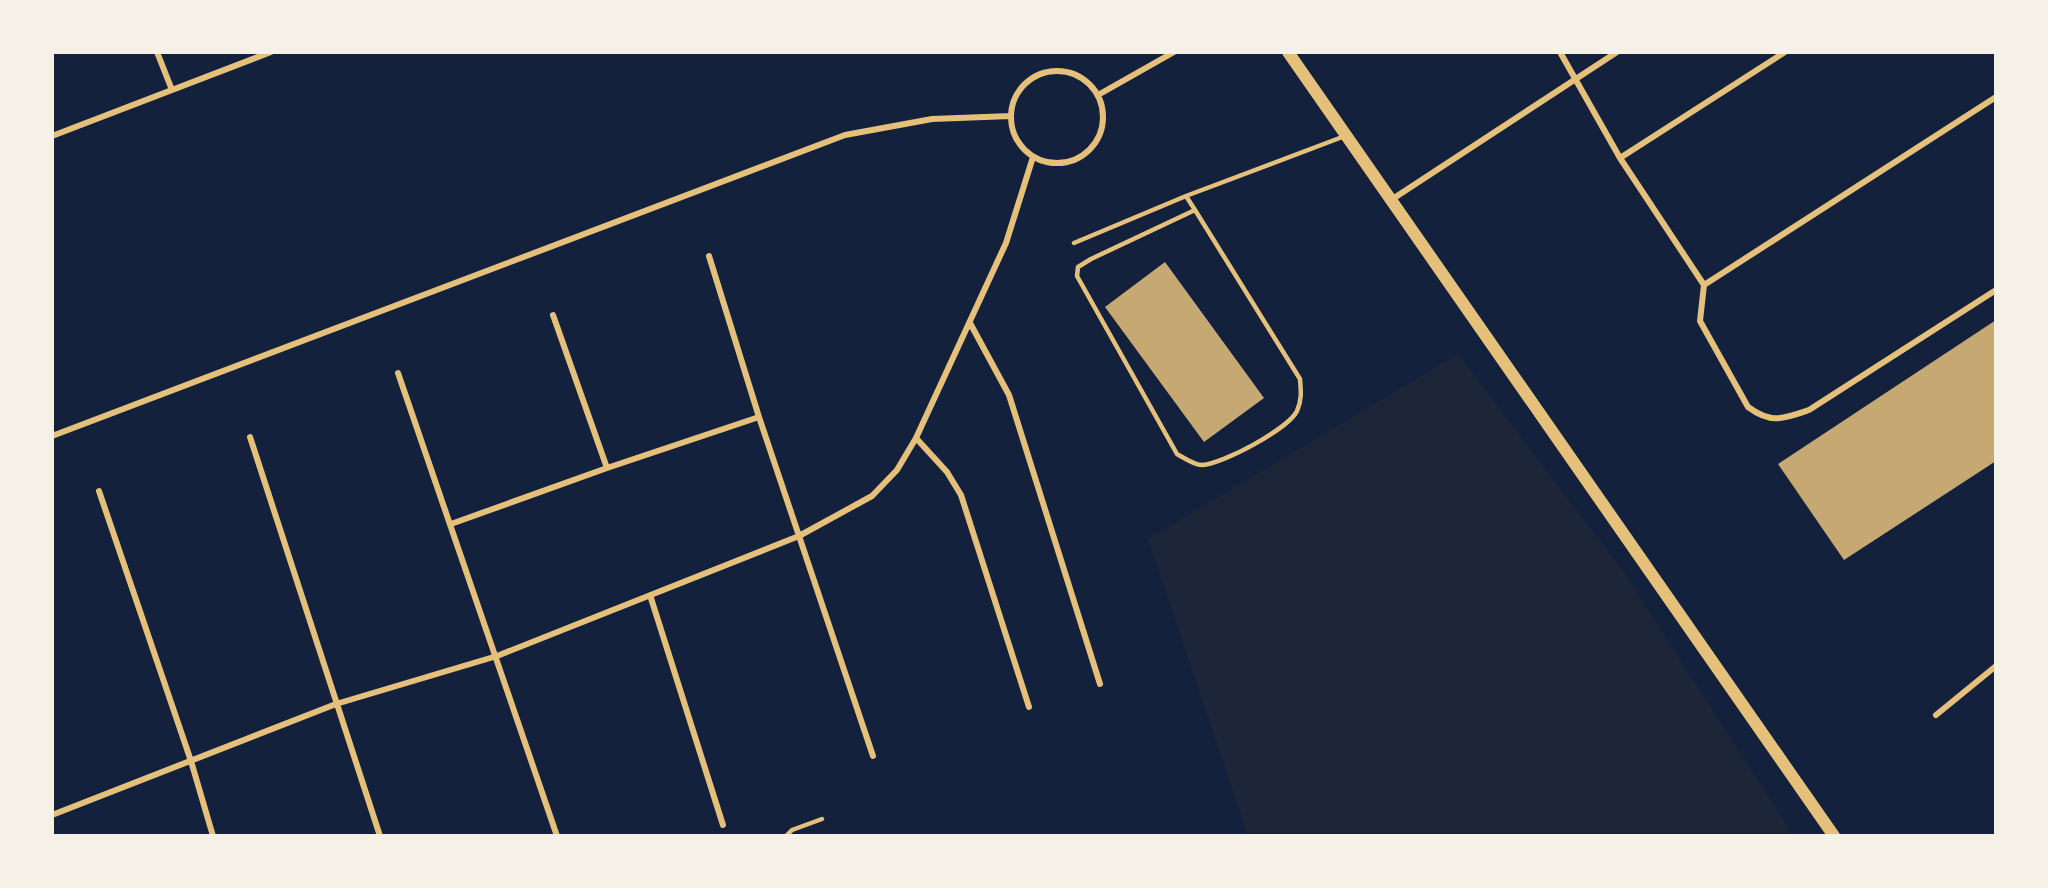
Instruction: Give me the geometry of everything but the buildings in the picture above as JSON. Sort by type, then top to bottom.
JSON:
[{"type":"main road","points":[[1288,52],[1834,836]]},
{"type":"street","points":[[157,52],[172,90]]},
{"type":"street","points":[[52,136],[271,52]]},
{"type":"street","points":[[1098,95],[1174,52]]},
{"type":"street","points":[[1560,52],[1620,158],[1704,285],[1700,321],[1748,406],[1760,415],[1774,419],[1809,410],[1995,290]]},
{"type":"street","points":[[1390,201],[1617,52]]},
{"type":"street","points":[[1620,158],[1785,52]]},
{"type":"street","points":[[1061,71],[1076,74],[1089,83],[1104,109],[1104,124],[1098,139],[1089,151],[1077,159],[1062,164],[1047,163],[1033,157],[1021,146],[1013,132],[1011,116],[1014,101],[1021,88],[1032,78],[1046,72],[1061,71]]},
{"type":"street","points":[[1704,285],[1995,96]]},
{"type":"street","points":[[52,436],[845,135],[932,119],[1011,116]]},
{"type":"street","points":[[52,815],[336,704],[497,656],[799,536],[872,496],[897,470],[916,438],[1006,243],[1033,157]]},
{"type":"street","points":[[709,256],[759,417],[873,756]]},
{"type":"street","points":[[553,315],[608,468]]},
{"type":"street","points":[[970,323],[1009,395],[1100,684]]},
{"type":"street","points":[[398,373],[557,836]]},
{"type":"street","points":[[451,524],[759,417]]},
{"type":"street","points":[[250,437],[380,836]]},
{"type":"street","points":[[916,438],[947,472],[961,495],[1029,707]]},
{"type":"street","points":[[99,491],[191,761],[213,836]]},
{"type":"street","points":[[650,595],[723,825]]},
{"type":"street","points":[[1935,715],[1995,666]]},
{"type":"lane","points":[[1074,243],[1186,196],[1346,136]]},
{"type":"lane","points":[[1186,196],[1195,210],[1300,380],[1302,396],[1296,413],[1277,431],[1221,462],[1200,466],[1177,454],[1077,276],[1078,267],[1091,259],[1195,210]]},
{"type":"lane","points":[[786,836],[792,830],[822,819]]},
{"type":"shaded area","points":[[1458,354],[1623,571],[1793,835],[1248,835],[1148,539]]}]
